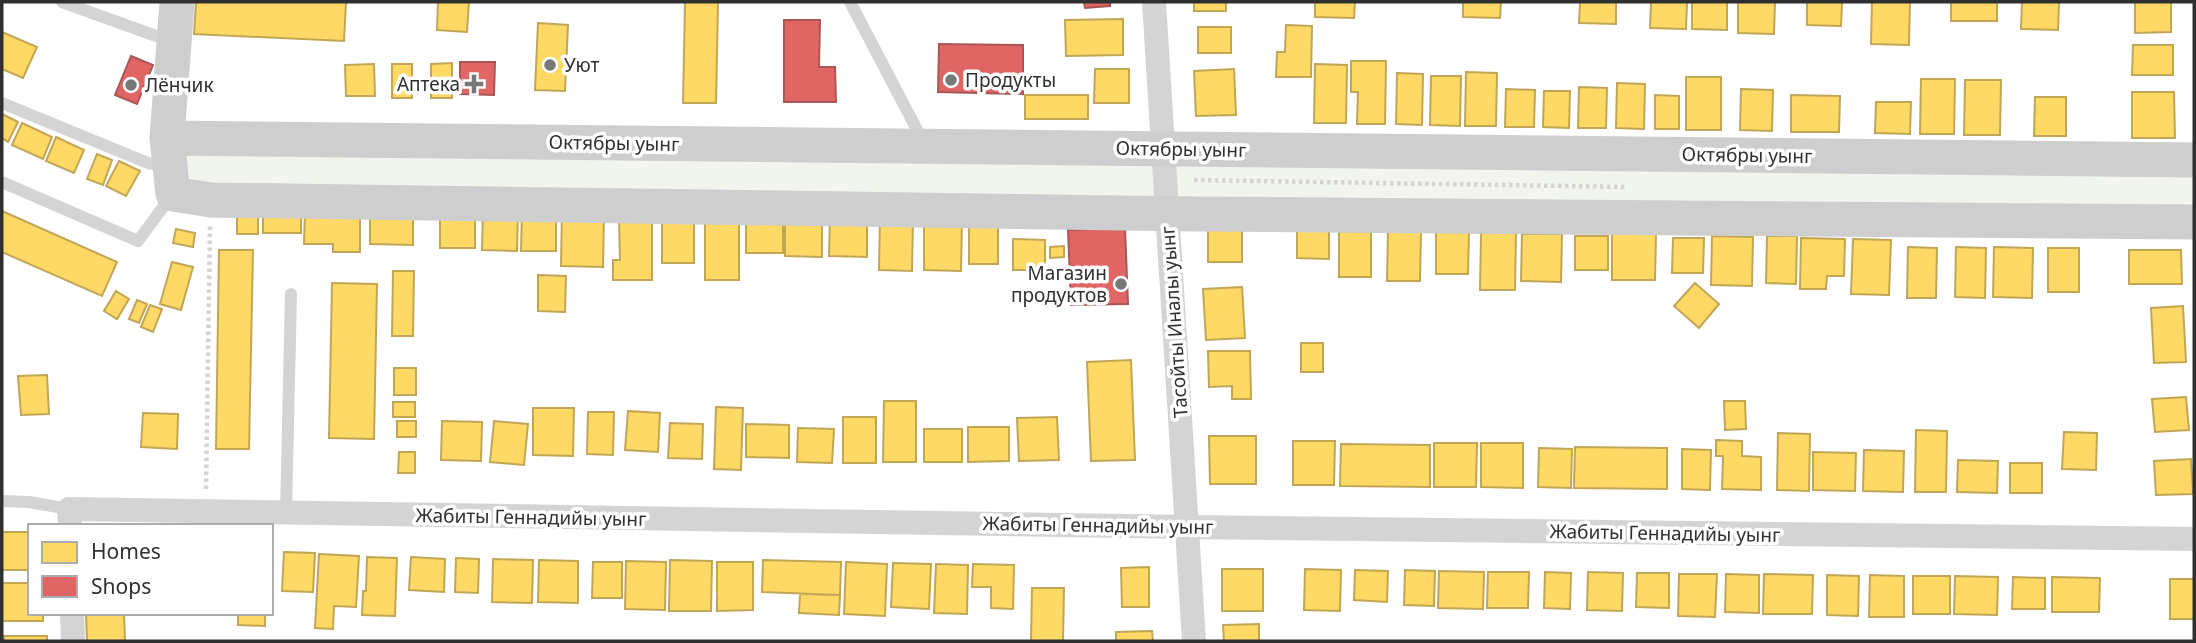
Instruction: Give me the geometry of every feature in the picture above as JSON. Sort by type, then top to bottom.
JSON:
[{"type":"street","points":[[177,2],[173,42],[170,166],[211,200],[1180,214],[2194,222]]},
{"type":"street","name":"Тасойты Иналы уынг","points":[[1154,2],[1179,149],[1186,527],[1194,641]]},
{"type":"street","name":"Октябры уынг","points":[[170,166],[926,147],[2194,160]]},
{"type":"street","name":"Жабиты Геннадийы уынг","points":[[70,517],[205,511],[1186,527],[2194,539]]},
{"type":"street","points":[[72,615],[73,641]]},
{"type":"lane","points":[[62,2],[173,42]]},
{"type":"lane","points":[[850,2],[926,147]]},
{"type":"lane","points":[[2,103],[148,163],[170,166],[138,241],[2,182]]},
{"type":"lane","points":[[286,513],[291,294]]},
{"type":"lane","name":"Жабиты Геннадийы уынг","points":[[2,501],[29,502],[70,517]]},
{"type":"path","points":[[1179,149],[1180,214]]},
{"type":"path","points":[[205,511],[211,200]]},
{"type":"shaded area","points":[[184,150],[1155,161],[1157,201],[187,188]]},
{"type":"shaded area","points":[[1175,161],[2194,175],[2194,213],[1176,202]]},
{"type":"building: Homes","points":[[196,2],[346,2],[344,41],[194,34]]},
{"type":"building: Homes","points":[[438,2],[469,2],[467,32],[437,30]]},
{"type":"building: Homes","points":[[685,2],[718,2],[716,103],[683,103]]},
{"type":"building: Homes","points":[[1194,2],[1226,2],[1226,11],[1194,11]]},
{"type":"building: Homes","points":[[1315,2],[1355,2],[1354,18],[1315,17]]},
{"type":"building: Homes","points":[[1463,2],[1501,2],[1500,18],[1463,17]]},
{"type":"building: Homes","points":[[1580,2],[1616,2],[1616,24],[1579,23]]},
{"type":"building: Homes","points":[[1651,2],[1687,2],[1686,29],[1650,28]]},
{"type":"building: Homes","points":[[1692,2],[1727,2],[1727,30],[1692,29]]},
{"type":"building: Homes","points":[[1738,2],[1775,2],[1774,34],[1738,33]]},
{"type":"building: Homes","points":[[1807,2],[1842,2],[1841,26],[1807,25]]},
{"type":"building: Homes","points":[[1872,2],[1910,2],[1909,45],[1871,44]]},
{"type":"building: Homes","points":[[1951,2],[1997,2],[1997,21],[1951,21]]},
{"type":"building: Homes","points":[[2022,2],[2059,2],[2058,30],[2021,29]]},
{"type":"building: Homes","points":[[2135,2],[2171,2],[2171,32],[2135,33]]},
{"type":"building: Homes","points":[[1123,19],[1123,55],[1066,56],[1065,20]]},
{"type":"building: Homes","points":[[538,23],[568,25],[565,91],[535,90]]},
{"type":"building: Homes","points":[[1286,25],[1312,26],[1311,77],[1276,77],[1277,52],[1285,52]]},
{"type":"building: Homes","points":[[1198,27],[1231,27],[1231,53],[1198,53]]},
{"type":"building: Homes","points":[[2,32],[37,47],[23,78],[2,69]]},
{"type":"building: Homes","points":[[2133,45],[2173,45],[2173,75],[2132,75]]},
{"type":"building: Homes","points":[[1351,61],[1386,61],[1385,124],[1357,124],[1358,92],[1351,92]]},
{"type":"building: Homes","points":[[452,63],[452,98],[431,98],[431,64]]},
{"type":"building: Homes","points":[[374,64],[375,96],[346,96],[345,65]]},
{"type":"building: Homes","points":[[392,64],[412,64],[412,98],[392,98]]},
{"type":"building: Homes","points":[[1315,64],[1347,65],[1346,123],[1314,123]]},
{"type":"building: Homes","points":[[1095,69],[1129,69],[1129,103],[1094,103]]},
{"type":"building: Homes","points":[[1234,69],[1236,115],[1196,116],[1194,71]]},
{"type":"building: Homes","points":[[1466,72],[1497,73],[1496,126],[1465,126]]},
{"type":"building: Homes","points":[[1397,73],[1423,74],[1422,125],[1396,124]]},
{"type":"building: Homes","points":[[1431,76],[1461,76],[1460,126],[1430,125]]},
{"type":"building: Homes","points":[[1686,77],[1721,77],[1721,130],[1686,130]]},
{"type":"building: Homes","points":[[1921,79],[1955,79],[1954,134],[1920,134]]},
{"type":"building: Homes","points":[[1965,80],[2001,80],[2000,135],[1964,135]]},
{"type":"building: Homes","points":[[1617,83],[1645,84],[1644,129],[1616,128]]},
{"type":"building: Homes","points":[[1579,87],[1607,88],[1606,128],[1578,128]]},
{"type":"building: Homes","points":[[1506,89],[1535,90],[1534,127],[1505,127]]},
{"type":"building: Homes","points":[[1741,89],[1773,90],[1772,131],[1740,130]]},
{"type":"building: Homes","points":[[1544,91],[1570,91],[1569,128],[1543,127]]},
{"type":"building: Homes","points":[[2132,92],[2174,92],[2175,138],[2132,138]]},
{"type":"building: Homes","points":[[1025,95],[1088,95],[1088,119],[1025,119]]},
{"type":"building: Homes","points":[[1655,95],[1679,96],[1679,129],[1655,129]]},
{"type":"building: Homes","points":[[1791,95],[1840,96],[1839,132],[1791,132]]},
{"type":"building: Homes","points":[[2035,97],[2066,97],[2066,136],[2034,136]]},
{"type":"building: Homes","points":[[1876,102],[1911,102],[1910,134],[1875,133]]},
{"type":"building: Homes","points":[[2,114],[18,122],[8,142],[2,138]]},
{"type":"building: Homes","points":[[22,123],[52,137],[43,159],[12,145]]},
{"type":"building: Homes","points":[[56,137],[84,150],[74,173],[46,161]]},
{"type":"building: Homes","points":[[97,154],[112,160],[103,185],[87,179]]},
{"type":"building: Homes","points":[[119,161],[140,171],[126,196],[106,186]]},
{"type":"building: Homes","points":[[237,210],[258,210],[258,234],[237,234]]},
{"type":"building: Homes","points":[[263,210],[301,210],[301,233],[263,233]]},
{"type":"building: Homes","points":[[305,210],[360,211],[360,252],[333,252],[333,244],[304,244]]},
{"type":"building: Homes","points":[[2,211],[117,262],[102,296],[2,252]]},
{"type":"building: Homes","points":[[370,211],[413,211],[413,245],[370,244]]},
{"type":"building: Homes","points":[[440,211],[475,212],[475,248],[440,248]]},
{"type":"building: Homes","points":[[483,212],[518,212],[517,251],[482,250]]},
{"type":"building: Homes","points":[[522,212],[556,212],[556,251],[521,251]]},
{"type":"building: Homes","points":[[562,212],[604,213],[603,267],[561,266]]},
{"type":"building: Homes","points":[[619,215],[652,215],[652,280],[613,280],[613,260],[620,260]]},
{"type":"building: Homes","points":[[662,216],[694,216],[694,263],[662,263]]},
{"type":"building: Homes","points":[[705,216],[739,216],[739,280],[705,280]]},
{"type":"building: Homes","points":[[746,216],[783,216],[783,253],[746,253]]},
{"type":"building: Homes","points":[[785,217],[822,217],[822,257],[785,256]]},
{"type":"building: Homes","points":[[830,217],[867,217],[867,257],[829,256]]},
{"type":"building: Homes","points":[[880,217],[913,218],[912,271],[879,270]]},
{"type":"building: Homes","points":[[924,219],[962,220],[961,271],[924,270]]},
{"type":"building: Homes","points":[[969,220],[998,221],[998,264],[969,264]]},
{"type":"building: Homes","points":[[176,229],[195,233],[193,247],[173,243]]},
{"type":"building: Homes","points":[[1208,229],[1242,229],[1242,262],[1208,262]]},
{"type":"building: Homes","points":[[1297,230],[1329,230],[1329,259],[1297,258]]},
{"type":"building: Homes","points":[[1339,231],[1371,232],[1371,277],[1339,277]]},
{"type":"building: Homes","points":[[1388,231],[1421,232],[1420,281],[1387,281]]},
{"type":"building: Homes","points":[[1436,232],[1469,232],[1468,274],[1436,274]]},
{"type":"building: Homes","points":[[1481,233],[1516,233],[1515,290],[1480,290]]},
{"type":"building: Homes","points":[[1522,234],[1562,234],[1561,282],[1521,281]]},
{"type":"building: Homes","points":[[1612,234],[1656,234],[1655,280],[1612,280]]},
{"type":"building: Homes","points":[[1575,236],[1608,236],[1608,270],[1575,270]]},
{"type":"building: Homes","points":[[1712,236],[1753,237],[1752,286],[1711,285]]},
{"type":"building: Homes","points":[[1767,236],[1797,236],[1796,284],[1766,283]]},
{"type":"building: Homes","points":[[1673,238],[1704,238],[1703,273],[1672,273]]},
{"type":"building: Homes","points":[[1801,238],[1845,239],[1844,276],[1827,276],[1826,289],[1800,289]]},
{"type":"building: Homes","points":[[1013,239],[1045,240],[1045,270],[1013,270]]},
{"type":"building: Homes","points":[[1853,239],[1891,240],[1889,295],[1851,294]]},
{"type":"building: Homes","points":[[1064,246],[1064,257],[1050,258],[1050,247]]},
{"type":"building: Homes","points":[[1908,247],[1937,248],[1936,298],[1907,298]]},
{"type":"building: Homes","points":[[1956,247],[1986,248],[1985,298],[1955,297]]},
{"type":"building: Homes","points":[[1994,247],[2033,248],[2032,298],[1993,297]]},
{"type":"building: Homes","points":[[2048,248],[2079,248],[2079,292],[2048,292]]},
{"type":"building: Homes","points":[[219,250],[253,250],[249,449],[216,449]]},
{"type":"building: Homes","points":[[2129,250],[2181,250],[2182,284],[2129,284]]},
{"type":"building: Homes","points":[[172,262],[193,267],[181,310],[160,304]]},
{"type":"building: Homes","points":[[393,271],[414,271],[413,336],[392,336]]},
{"type":"building: Homes","points":[[538,275],[566,276],[565,312],[538,311]]},
{"type":"building: Homes","points":[[332,283],[377,284],[374,439],[329,438]]},
{"type":"building: Homes","points":[[1695,283],[1719,304],[1699,328],[1674,306]]},
{"type":"building: Homes","points":[[1242,287],[1245,338],[1206,340],[1203,289]]},
{"type":"building: Homes","points":[[116,291],[129,299],[117,319],[104,311]]},
{"type":"building: Homes","points":[[137,300],[147,304],[139,323],[129,319]]},
{"type":"building: Homes","points":[[150,305],[162,309],[153,332],[141,327]]},
{"type":"building: Homes","points":[[2183,306],[2186,362],[2154,363],[2151,308]]},
{"type":"building: Homes","points":[[1301,343],[1323,343],[1323,372],[1301,372]]},
{"type":"building: Homes","points":[[1208,351],[1250,351],[1251,399],[1232,399],[1232,386],[1209,387]]},
{"type":"building: Homes","points":[[1131,360],[1135,460],[1091,461],[1087,362]]},
{"type":"building: Homes","points":[[394,368],[416,368],[416,395],[394,395]]},
{"type":"building: Homes","points":[[47,375],[49,414],[21,415],[18,376]]},
{"type":"building: Homes","points":[[2186,397],[2189,430],[2155,432],[2152,399]]},
{"type":"building: Homes","points":[[884,401],[916,401],[916,462],[883,462]]},
{"type":"building: Homes","points":[[1724,401],[1745,401],[1746,429],[1725,430]]},
{"type":"building: Homes","points":[[393,402],[415,402],[415,417],[393,417]]},
{"type":"building: Homes","points":[[716,407],[743,408],[741,470],[714,469]]},
{"type":"building: Homes","points":[[533,408],[574,408],[573,456],[533,455]]},
{"type":"building: Homes","points":[[628,411],[660,413],[658,452],[625,450]]},
{"type":"building: Homes","points":[[588,412],[614,412],[613,455],[587,454]]},
{"type":"building: Homes","points":[[143,413],[178,414],[177,449],[141,447]]},
{"type":"building: Homes","points":[[843,417],[876,417],[876,463],[843,463]]},
{"type":"building: Homes","points":[[1057,417],[1059,460],[1019,461],[1017,418]]},
{"type":"building: Homes","points":[[397,421],[416,421],[416,437],[397,437]]},
{"type":"building: Homes","points":[[442,421],[482,422],[481,461],[441,460]]},
{"type":"building: Homes","points":[[494,421],[528,424],[524,465],[490,462]]},
{"type":"building: Homes","points":[[670,423],[703,424],[702,459],[668,458]]},
{"type":"building: Homes","points":[[746,424],[789,425],[789,458],[746,457]]},
{"type":"building: Homes","points":[[968,427],[1009,427],[1009,461],[968,462]]},
{"type":"building: Homes","points":[[798,428],[834,429],[832,463],[797,462]]},
{"type":"building: Homes","points":[[924,429],[962,429],[962,462],[924,462]]},
{"type":"building: Homes","points":[[1916,430],[1947,431],[1946,492],[1915,492]]},
{"type":"building: Homes","points":[[2064,432],[2097,433],[2096,470],[2062,469]]},
{"type":"building: Homes","points":[[1778,433],[1810,434],[1809,491],[1777,490]]},
{"type":"building: Homes","points":[[1209,436],[1256,436],[1256,484],[1210,484]]},
{"type":"building: Homes","points":[[1716,440],[1742,441],[1742,456],[1761,457],[1761,490],[1722,489],[1723,456],[1716,456]]},
{"type":"building: Homes","points":[[1293,441],[1335,441],[1334,485],[1293,485]]},
{"type":"building: Homes","points":[[1434,443],[1477,443],[1476,487],[1434,487]]},
{"type":"building: Homes","points":[[1481,443],[1523,443],[1523,488],[1481,487]]},
{"type":"building: Homes","points":[[1341,444],[1430,445],[1430,487],[1340,486]]},
{"type":"building: Homes","points":[[1575,447],[1667,448],[1667,489],[1574,488]]},
{"type":"building: Homes","points":[[1539,448],[1572,449],[1571,488],[1538,487]]},
{"type":"building: Homes","points":[[1682,449],[1711,450],[1710,490],[1682,489]]},
{"type":"building: Homes","points":[[1864,450],[1904,451],[1903,492],[1863,491]]},
{"type":"building: Homes","points":[[399,452],[415,452],[415,473],[398,473]]},
{"type":"building: Homes","points":[[1813,452],[1856,453],[1855,491],[1813,490]]},
{"type":"building: Homes","points":[[2191,459],[2193,494],[2156,495],[2154,461]]},
{"type":"building: Homes","points":[[1958,460],[1998,461],[1997,493],[1957,492]]},
{"type":"building: Homes","points":[[2010,463],[2042,463],[2042,493],[2010,493]]},
{"type":"building: Homes","points":[[2,532],[28,532],[28,570],[2,570]]},
{"type":"building: Homes","points":[[284,552],[315,553],[313,592],[282,591]]},
{"type":"building: Homes","points":[[319,554],[359,556],[356,607],[334,606],[333,629],[315,628]]},
{"type":"building: Homes","points":[[367,557],[397,558],[395,616],[362,615]]},
{"type":"building: Homes","points":[[411,557],[445,559],[444,592],[409,590]]},
{"type":"building: Homes","points":[[456,558],[479,559],[478,593],[455,592]]},
{"type":"building: Homes","points":[[493,559],[533,560],[532,603],[492,602]]},
{"type":"building: Homes","points":[[539,560],[578,561],[578,603],[538,602]]},
{"type":"building: Homes","points":[[670,560],[712,561],[711,611],[669,611]]},
{"type":"building: Homes","points":[[763,560],[841,562],[840,595],[762,592]]},
{"type":"building: Homes","points":[[626,561],[666,562],[665,610],[625,609]]},
{"type":"building: Homes","points":[[593,562],[622,562],[622,598],[592,598]]},
{"type":"building: Homes","points":[[717,562],[753,562],[753,610],[717,611]]},
{"type":"building: Homes","points":[[846,562],[887,564],[885,616],[844,614]]},
{"type":"building: Homes","points":[[893,563],[931,564],[929,609],[891,607]]},
{"type":"building: Homes","points":[[936,564],[968,565],[967,614],[934,613]]},
{"type":"building: Homes","points":[[973,564],[1014,565],[1013,609],[991,608],[991,587],[972,587]]},
{"type":"building: Homes","points":[[1149,567],[1149,607],[1122,607],[1121,568]]},
{"type":"building: Homes","points":[[1222,569],[1263,569],[1263,611],[1222,611]]},
{"type":"building: Homes","points":[[1305,569],[1341,570],[1340,611],[1304,610]]},
{"type":"building: Homes","points":[[1355,570],[1388,571],[1387,602],[1354,600]]},
{"type":"building: Homes","points":[[1405,570],[1435,571],[1434,606],[1404,605]]},
{"type":"building: Homes","points":[[1439,571],[1484,572],[1483,609],[1438,608]]},
{"type":"building: Homes","points":[[1488,572],[1529,572],[1528,608],[1487,608]]},
{"type":"building: Homes","points":[[1545,572],[1571,573],[1570,609],[1544,608]]},
{"type":"building: Homes","points":[[1588,572],[1623,573],[1622,611],[1587,610]]},
{"type":"building: Homes","points":[[1637,573],[1669,573],[1669,608],[1636,607]]},
{"type":"building: Homes","points":[[1679,574],[1717,574],[1715,617],[1678,616]]},
{"type":"building: Homes","points":[[1726,574],[1759,575],[1759,613],[1725,612]]},
{"type":"building: Homes","points":[[1764,574],[1813,575],[1812,614],[1763,614]]},
{"type":"building: Homes","points":[[1827,575],[1859,576],[1858,616],[1827,615]]},
{"type":"building: Homes","points":[[1870,575],[1904,576],[1904,617],[1869,617]]},
{"type":"building: Homes","points":[[1913,576],[1950,576],[1950,614],[1913,614]]},
{"type":"building: Homes","points":[[1955,576],[1998,577],[1997,615],[1954,614]]},
{"type":"building: Homes","points":[[2013,577],[2045,578],[2045,609],[2012,609]]},
{"type":"building: Homes","points":[[2052,577],[2100,578],[2099,612],[2052,612]]},
{"type":"building: Homes","points":[[2170,579],[2194,579],[2194,619],[2170,619]]},
{"type":"building: Homes","points":[[2,583],[28,583],[28,615],[43,615],[43,621],[2,621]]},
{"type":"building: Homes","points":[[1032,588],[1064,588],[1063,641],[1031,641]]},
{"type":"building: Homes","points":[[800,594],[840,595],[839,615],[799,613]]},
{"type":"building: Homes","points":[[86,615],[124,615],[125,641],[87,641]]},
{"type":"building: Homes","points":[[238,615],[265,615],[265,626],[238,625]]},
{"type":"building: Homes","points":[[1259,624],[1259,641],[1224,641],[1223,625]]},
{"type":"building: Homes","points":[[1152,631],[1153,641],[1116,641],[1116,632]]},
{"type":"building: Homes","points":[[4,636],[47,636],[47,641],[4,641]]},
{"type":"building: Shops","points":[[1084,2],[1110,2],[1110,6],[1085,8]]},
{"type":"building: Shops","points":[[784,20],[820,20],[819,67],[835,67],[836,102],[784,102]]},
{"type":"building: Shops","points":[[939,44],[1023,45],[1023,94],[938,92]]},
{"type":"building: Shops","points":[[131,56],[153,65],[137,104],[115,95]]},
{"type":"building: Shops","points":[[460,62],[495,62],[494,95],[460,94]]},
{"type":"building: Shops","points":[[1125,228],[1128,304],[1071,305],[1068,230]]},
{"type":"place","name":"Уют","points":[[550,65]]},
{"type":"place","name":"Продукты","points":[[951,80]]},
{"type":"place","name":"Аптека","points":[[474,84]]},
{"type":"place","name":"Лёнчик","points":[[131,85]]},
{"type":"place","name":"Магазин продуктов","points":[[1121,284]]}]
